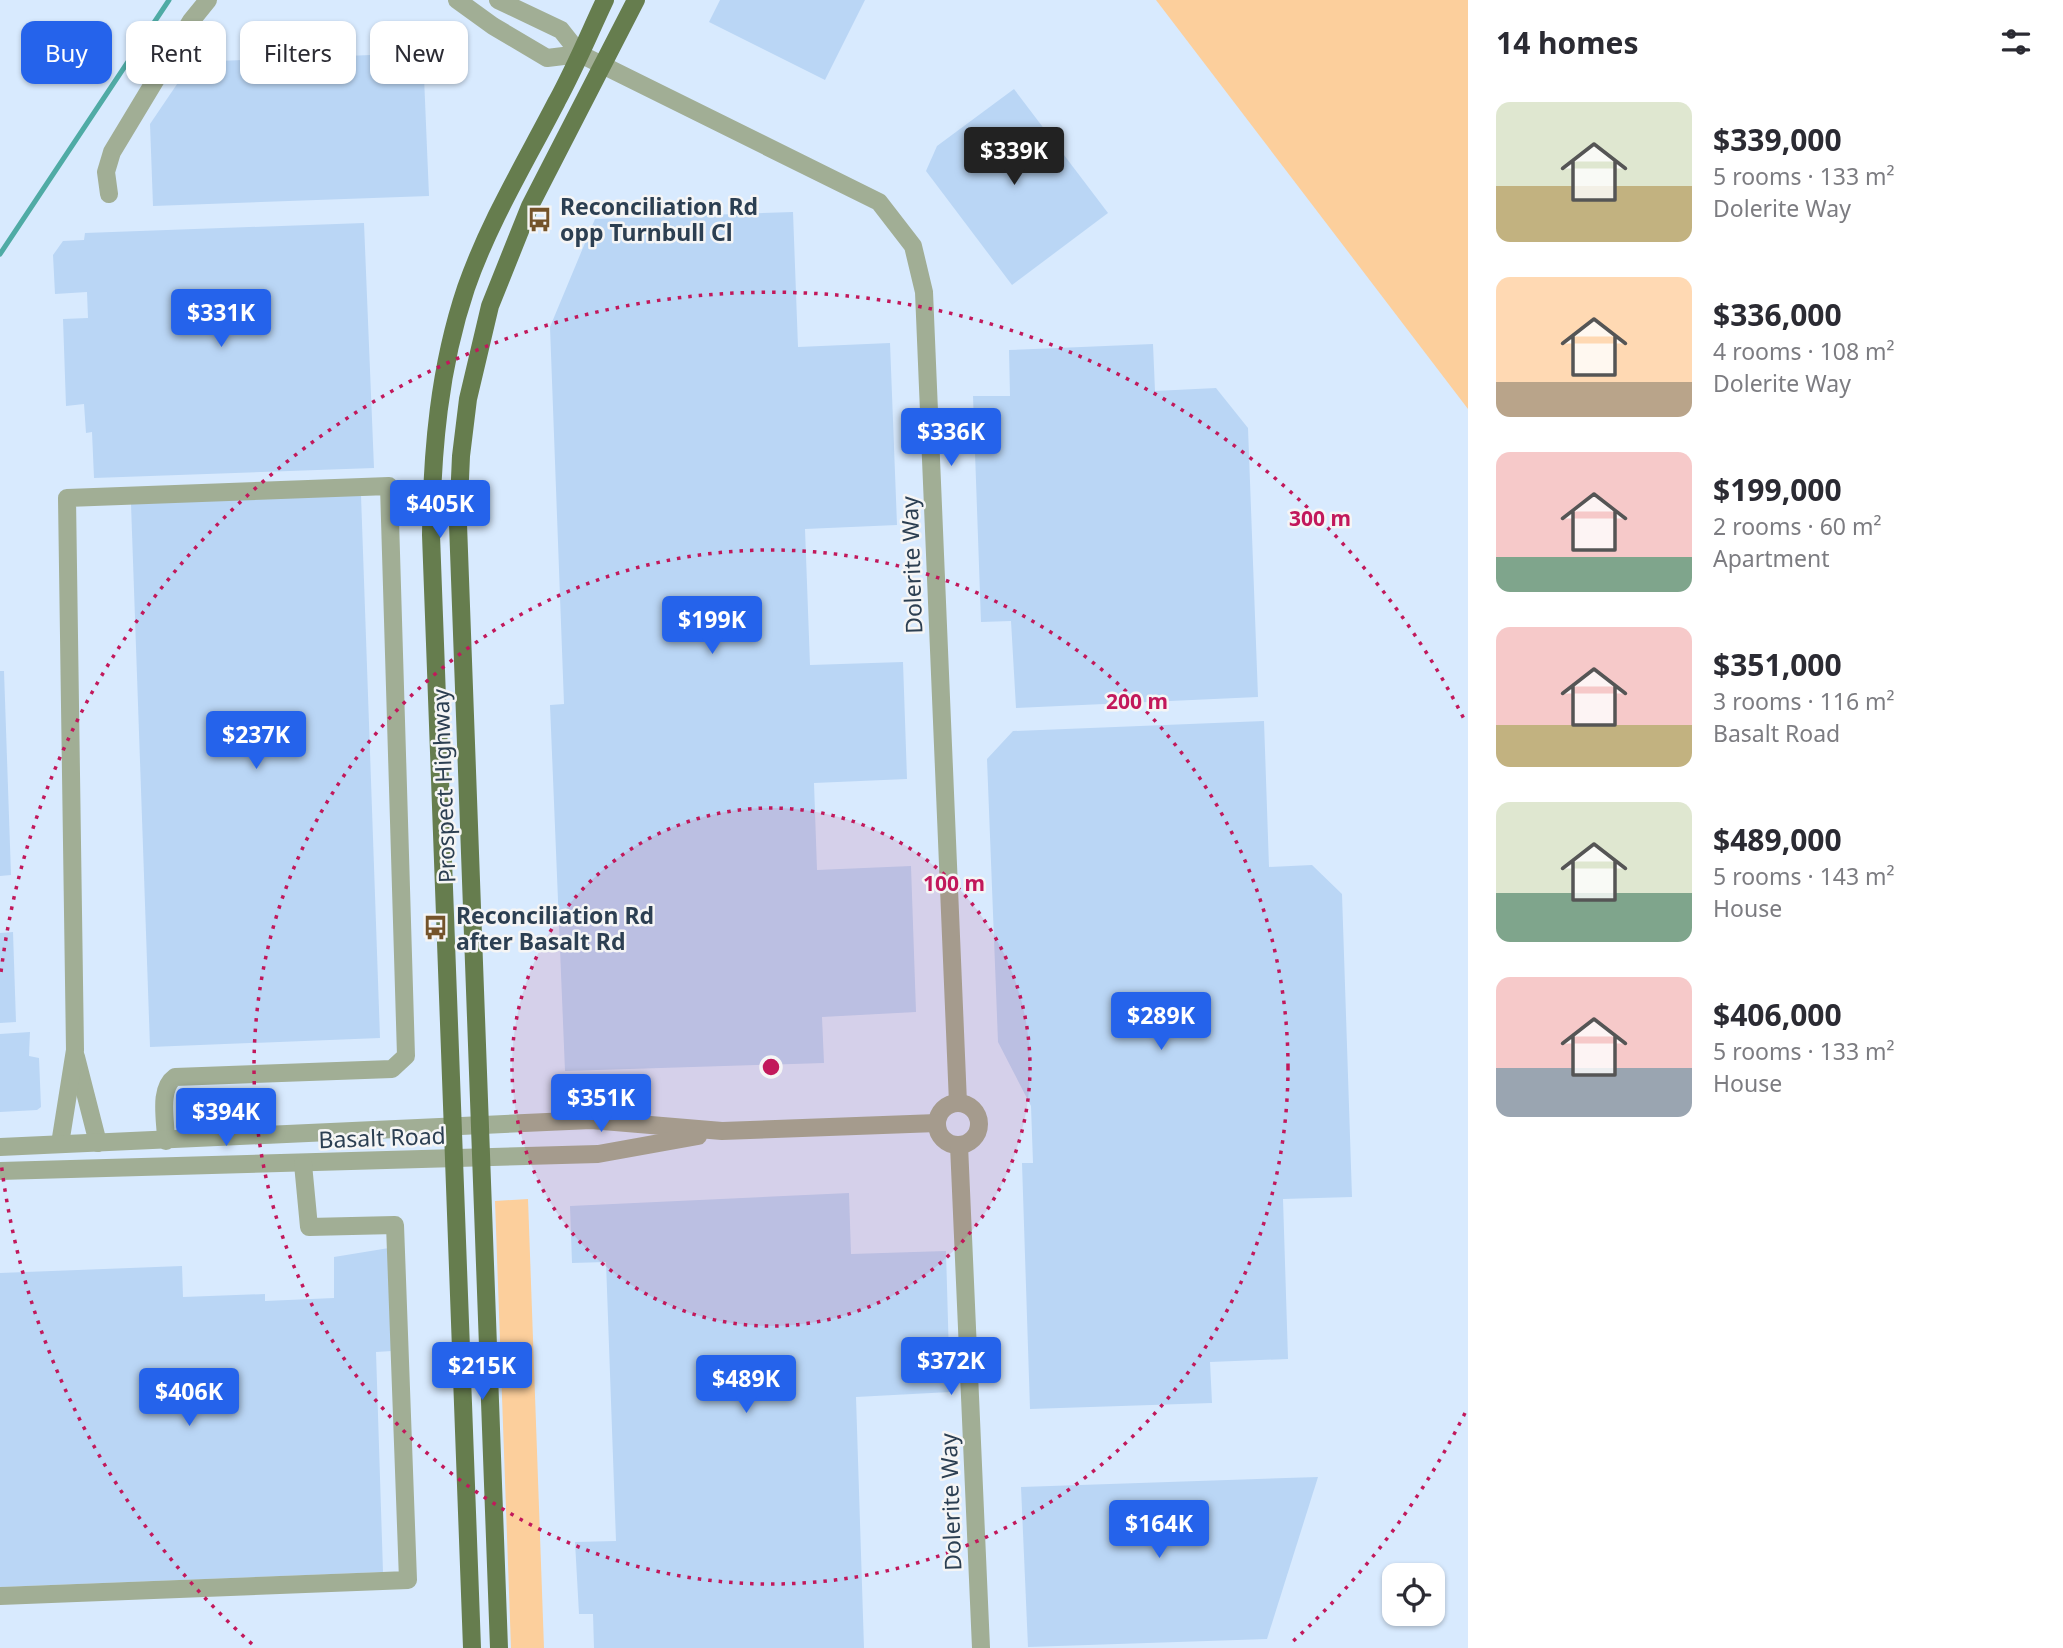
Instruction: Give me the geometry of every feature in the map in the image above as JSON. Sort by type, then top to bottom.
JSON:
[{"type":"main road","name":"Prospect Highway","points":[[472,1648],[431,535],[436,427],[457,321],[480,251],[605,0]]},
{"type":"main road","name":"Prospect Highway","points":[[499,1648],[458,524],[463,434],[483,331],[505,263],[530,206],[636,0]]},
{"type":"street","points":[[109,194],[106,172],[112,152],[191,21],[208,0]]},
{"type":"street","points":[[457,0],[493,26],[547,58],[580,54]]},
{"type":"street","points":[[498,0],[561,30],[580,54]]},
{"type":"street","name":"Dolerite Way","points":[[580,54],[879,202],[913,246],[924,292],[958,1103]]},
{"type":"street","points":[[75,1168],[68,1144],[75,1050],[67,498],[390,486],[406,1056],[392,1069],[175,1077],[168,1082],[165,1091],[166,1141]]},
{"type":"street","points":[[75,1050],[98,1143]]},
{"type":"street","points":[[958,1103],[972,1108],[978,1120],[972,1139],[960,1145],[946,1142],[937,1130],[937,1123],[946,1106],[958,1103]]},
{"type":"street","name":"Basalt Road","points":[[0,1147],[591,1120],[722,1131],[937,1123]]},
{"type":"street","name":"Basalt Road","points":[[0,1171],[598,1154],[722,1131]]},
{"type":"street","name":"Dolerite Way","points":[[960,1145],[981,1648]]},
{"type":"street","points":[[0,1596],[408,1580],[395,1225],[309,1227],[303,1164]]},
{"type":"shaded area","points":[[1156,0],[1468,0],[1468,409]]},
{"type":"shaded area","points":[[528,1199],[544,1648],[511,1648],[495,1201]]},
{"type":"building","points":[[720,0],[865,0],[825,80],[709,22]]},
{"type":"building","points":[[370,55],[370,84],[424,84],[429,196],[153,206],[150,124],[177,84],[226,84],[226,61],[240,60],[240,84],[356,84],[356,56]]},
{"type":"building","points":[[1014,89],[1108,213],[1012,285],[926,171],[937,146]]},
{"type":"building","points":[[793,212],[798,347],[890,343],[897,525],[805,529],[810,665],[903,662],[907,779],[814,783],[817,870],[911,866],[916,1012],[822,1017],[824,1063],[565,1071],[550,705],[564,704],[550,327],[595,219]]},
{"type":"building","points":[[364,223],[374,468],[94,478],[92,432],[86,433],[84,404],[66,406],[63,319],[88,318],[87,292],[55,294],[53,255],[63,241],[84,240],[85,233]]},
{"type":"building","points":[[1153,344],[1155,391],[1216,388],[1248,428],[1258,697],[1016,708],[1011,621],[981,622],[973,396],[1010,396],[1009,350]]},
{"type":"building","points":[[361,495],[380,1038],[150,1047],[131,504]]},
{"type":"building","points":[[0,671],[4,671],[11,875],[0,876]]},
{"type":"building","points":[[1264,721],[1269,867],[1312,865],[1342,894],[1352,1197],[1283,1199],[1288,1359],[1210,1362],[1212,1403],[1030,1409],[1022,1163],[1033,1163],[1031,1106],[998,1042],[987,759],[1013,731]]},
{"type":"building","points":[[13,932],[16,1022],[0,1023],[0,933]]},
{"type":"building","points":[[30,1032],[29,1056],[39,1058],[41,1107],[37,1110],[0,1112],[0,1034]]},
{"type":"building","points":[[849,1193],[851,1254],[946,1251],[950,1392],[856,1397],[864,1648],[594,1648],[593,1614],[579,1614],[575,1542],[616,1541],[606,1262],[572,1263],[570,1206]]},
{"type":"building","points":[[389,1248],[392,1351],[376,1352],[383,1572],[0,1587],[0,1273],[182,1266],[183,1297],[265,1294],[265,1301],[334,1298],[334,1257]]},
{"type":"building","points":[[1318,1477],[1267,1639],[1028,1647],[1021,1487]]},
{"type":"waterway","points":[[0,254],[169,0]]},
{"type":"place","name":"Reconciliation Rd opp Turnbull Cl","points":[[540,219]]},
{"type":"place","name":"Reconciliation Rd after Basalt Rd","points":[[436,928]]}]
